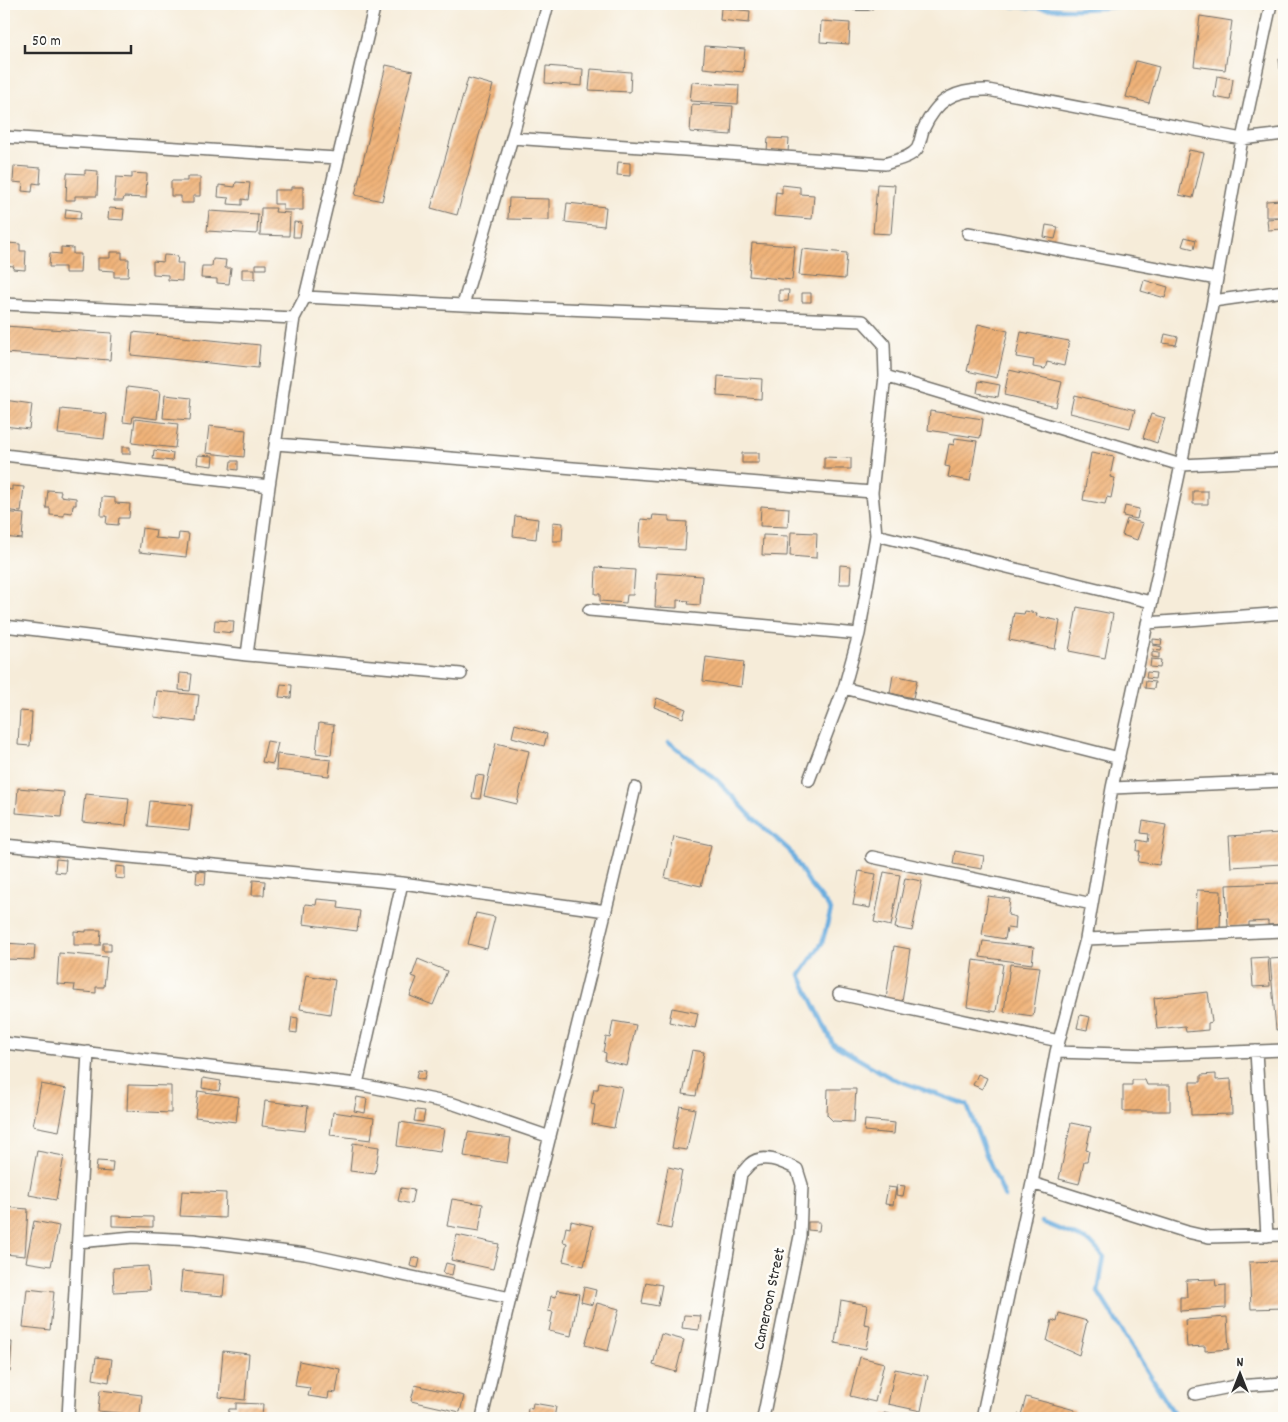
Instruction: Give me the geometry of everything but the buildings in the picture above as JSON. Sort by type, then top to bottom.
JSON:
[{"type":"street","points":[[247,655],[269,486],[294,318],[305,297],[375,4]]},
{"type":"street","points":[[462,305],[512,138],[548,4]]},
{"type":"street","points":[[856,4],[868,4]]},
{"type":"street","points":[[982,1418],[1032,1183],[1058,1046],[1086,939],[1112,788],[1181,465],[1242,139],[1271,4]]},
{"type":"street","points":[[512,138],[885,164],[907,156],[917,148],[929,119],[939,106],[955,94],[972,90],[988,90],[1242,139],[1284,134]]},
{"type":"street","points":[[4,137],[337,158]]},
{"type":"street","points":[[968,233],[1217,279]]},
{"type":"street","points":[[1213,300],[1284,291]]},
{"type":"street","points":[[305,297],[863,321],[884,344],[885,376],[872,492],[876,535],[859,634],[844,688],[809,780]]},
{"type":"street","points":[[4,304],[294,318]]},
{"type":"street","points":[[885,376],[1181,465],[1284,460]]},
{"type":"street","points":[[276,444],[872,492]]},
{"type":"street","points":[[4,455],[269,486]]},
{"type":"street","points":[[876,535],[1151,602]]},
{"type":"street","points":[[589,610],[859,634]]},
{"type":"street","points":[[1147,623],[1284,613]]},
{"type":"street","points":[[4,626],[247,655],[461,674]]},
{"type":"street","points":[[844,688],[1118,758]]},
{"type":"street","points":[[1112,788],[1284,781]]},
{"type":"street","points":[[482,1418],[635,788]]},
{"type":"street","points":[[4,845],[402,883],[606,911]]},
{"type":"street","points":[[872,857],[1092,904]]},
{"type":"street","points":[[357,1084],[402,883]]},
{"type":"street","points":[[1086,939],[1284,931]]},
{"type":"street","points":[[839,994],[1058,1046],[1152,1055],[1284,1050]]},
{"type":"street","points":[[4,1043],[357,1084],[454,1104],[550,1137]]},
{"type":"street","points":[[1256,1051],[1267,1236]]},
{"type":"street","points":[[68,1418],[88,1052]]},
{"type":"street","name":"Cameroon Street","points":[[700,1418],[742,1174],[751,1163],[765,1159],[781,1162],[797,1169],[802,1185],[800,1236],[763,1418]]},
{"type":"street","points":[[1032,1183],[1187,1232],[1209,1237],[1284,1235]]},
{"type":"street","points":[[78,1242],[133,1237],[193,1240],[305,1254],[510,1298]]},
{"type":"street","points":[[1195,1394],[1235,1386],[1284,1384]]},
{"type":"waterway","points":[[1013,6],[1085,9],[1128,4]]},
{"type":"waterway","points":[[669,742],[718,781],[749,814],[789,850],[810,884],[831,910],[822,943],[800,975],[833,1044],[891,1078],[967,1105],[1005,1197]]},
{"type":"waterway","points":[[1042,1222],[1090,1242],[1104,1257],[1098,1292],[1177,1418]]}]
